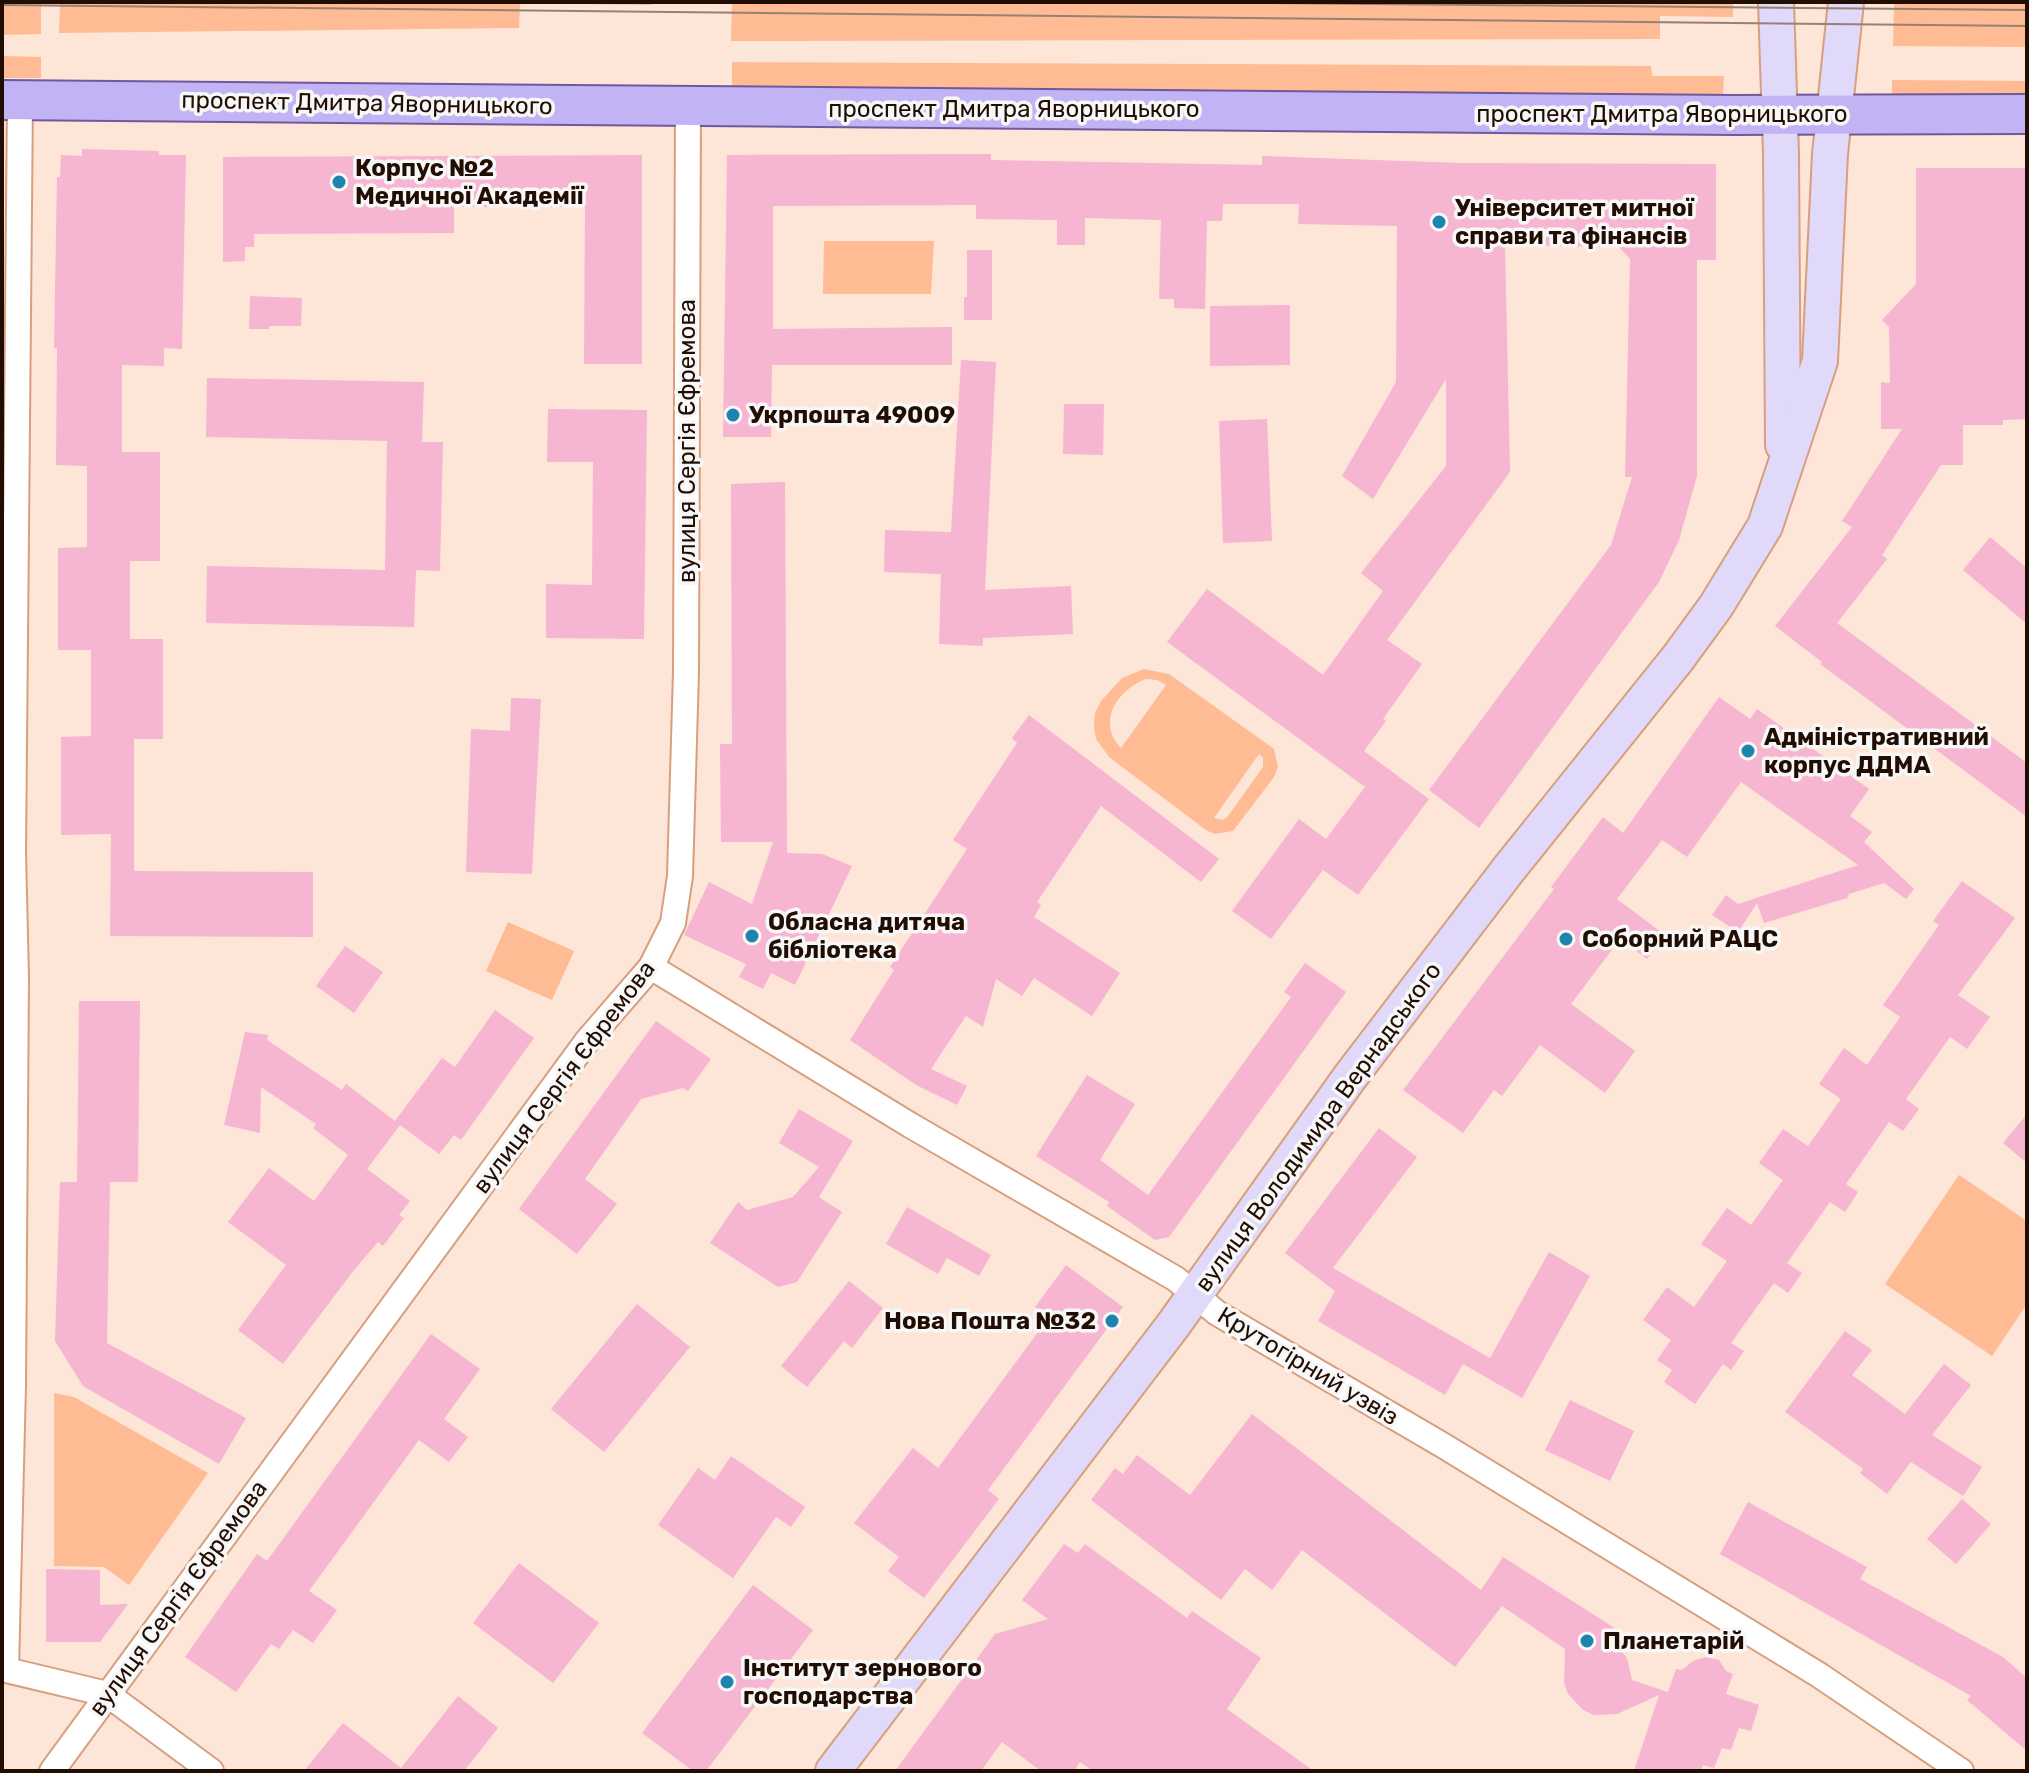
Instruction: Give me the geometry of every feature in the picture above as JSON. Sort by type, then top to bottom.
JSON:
[{"type":"main road","name":"проспект Дмитра Яворницького","points":[[11,100],[1779,115],[2027,114]]},
{"type":"street","name":"вулиця Володимира Вернадського","points":[[1776,2],[1783,474]]},
{"type":"street","name":"вулиця Володимира Вернадського","points":[[833,1771],[1195,1295],[1350,1077],[1508,870],[1678,658],[1716,606],[1765,526],[1820,361],[1830,154],[1846,2]]},
{"type":"street","points":[[11,100],[16,1007],[13,1385],[4,1669],[107,1694],[211,1771]]},
{"type":"street","name":"вулиця Сергія Єфремова","points":[[52,1771],[587,1041],[651,967],[673,923],[680,876],[686,672],[688,107]]},
{"type":"street","name":"Крутогірний узвіз","points":[[651,967],[976,1165],[1176,1279],[1217,1313],[1444,1446],[1819,1675],[1961,1771]]},
{"type":"shaded area","points":[[2,2],[41,2],[41,34],[2,35]]},
{"type":"shaded area","points":[[60,2],[652,2],[652,5],[520,3],[519,28],[59,33]]},
{"type":"shaded area","points":[[732,2],[1733,2],[1733,17],[1660,16],[1660,39],[731,41]]},
{"type":"shaded area","points":[[1894,2],[2027,2],[2027,47],[1893,46]]},
{"type":"shaded area","points":[[2,56],[41,57],[41,78],[2,78]]},
{"type":"shaded area","points":[[732,62],[1651,66],[1652,76],[1724,76],[1723,96],[732,87]]},
{"type":"shaded area","points":[[1892,80],[2027,81],[2027,96],[1892,95]]},
{"type":"shaded area","points":[[824,241],[934,241],[931,294],[823,294]]},
{"type":"shaded area","points":[[1144,669],[1169,674],[1274,749],[1278,767],[1274,777],[1233,831],[1214,834],[1206,830],[1109,757],[1096,739],[1095,713],[1101,701],[1122,678]],"holes":[[[1146,679],[1166,685],[1121,748],[1110,728],[1113,708],[1126,691]],[[1259,754],[1263,758],[1263,767],[1228,816],[1223,820],[1214,818]]]},
{"type":"shaded area","points":[[508,922],[574,951],[552,1000],[486,971]]},
{"type":"shaded area","points":[[1959,1175],[2027,1221],[2027,1304],[1992,1356],[1885,1284]]},
{"type":"shaded area","points":[[54,1393],[74,1397],[208,1473],[129,1585],[104,1567],[54,1566]]},
{"type":"building","points":[[82,149],[159,151],[159,155],[186,155],[182,349],[164,348],[164,366],[122,365],[122,452],[160,452],[160,561],[130,561],[130,639],[163,639],[163,739],[134,739],[134,871],[313,872],[313,937],[110,936],[111,834],[61,835],[61,737],[91,736],[91,650],[58,650],[58,548],[87,547],[87,466],[56,465],[57,348],[54,348],[57,177],[60,177],[61,155],[82,156]]},
{"type":"building","points":[[991,154],[991,160],[1262,165],[1262,156],[1460,163],[1716,164],[1716,260],[1697,260],[1697,476],[1679,540],[1659,582],[1479,828],[1429,790],[1611,545],[1632,477],[1625,477],[1630,259],[1619,247],[1505,245],[1510,472],[1387,640],[1422,664],[1364,751],[1429,799],[1358,895],[1323,870],[1271,939],[1232,911],[1299,819],[1326,839],[1365,787],[1167,642],[1207,589],[1323,675],[1383,591],[1361,573],[1446,466],[1446,379],[1373,499],[1342,476],[1396,382],[1397,226],[1298,224],[1299,204],[1223,204],[1222,221],[1207,221],[1205,309],[1174,308],[1174,299],[1159,299],[1161,220],[1085,218],[1085,245],[1057,245],[1057,220],[976,219],[976,205],[773,206],[773,329],[952,327],[952,365],[772,365],[771,437],[723,437],[727,155]]},
{"type":"building","points":[[642,155],[642,364],[584,364],[585,207],[454,207],[454,233],[254,234],[254,247],[245,247],[245,261],[223,262],[223,157]]},
{"type":"building","points":[[1916,168],[2027,168],[2027,419],[2003,420],[2003,425],[1963,425],[1963,465],[1941,465],[1882,555],[1887,559],[1837,623],[2027,763],[2027,817],[1820,664],[1822,662],[1775,626],[1852,527],[1842,521],[1902,429],[1881,429],[1881,382],[1890,383],[1889,327],[1882,320],[1916,284]]},
{"type":"building","points":[[967,250],[992,250],[992,320],[964,320]]},
{"type":"building","points":[[250,296],[302,298],[301,326],[249,329]]},
{"type":"building","points":[[1290,305],[1290,365],[1210,366],[1210,306]]},
{"type":"building","points":[[961,360],[996,362],[985,590],[1071,586],[1073,634],[983,638],[983,646],[939,644],[941,574],[884,572],[885,530],[951,532]]},
{"type":"building","points":[[207,378],[424,382],[422,442],[443,442],[440,571],[416,570],[414,627],[206,623],[207,566],[385,570],[387,441],[206,437]]},
{"type":"building","points":[[1064,404],[1104,404],[1103,455],[1063,454]]},
{"type":"building","points":[[548,409],[647,410],[644,639],[546,638],[546,584],[592,585],[593,462],[547,462]]},
{"type":"building","points":[[1267,419],[1272,541],[1223,543],[1219,421]]},
{"type":"building","points":[[785,482],[787,853],[822,854],[852,866],[795,985],[771,973],[763,989],[739,977],[746,964],[684,935],[709,882],[752,904],[773,842],[721,842],[720,744],[732,744],[731,484]]},
{"type":"building","points":[[1990,537],[2027,568],[2027,624],[1963,570]]},
{"type":"building","points":[[1719,697],[1750,719],[1757,709],[1869,789],[1850,816],[1872,832],[1864,842],[1914,889],[1906,899],[1884,883],[1849,894],[1847,898],[1764,923],[1757,903],[1738,932],[1712,915],[1726,895],[1738,904],[1858,865],[1741,782],[1687,857],[1662,840],[1617,899],[1665,935],[1647,959],[1620,939],[1571,1004],[1635,1051],[1605,1093],[1540,1045],[1502,1096],[1494,1090],[1463,1133],[1403,1090],[1554,889],[1551,887],[1603,817],[1623,833]]},
{"type":"building","points":[[511,698],[541,699],[532,874],[466,872],[471,729],[510,731]]},
{"type":"building","points":[[1029,715],[1219,859],[1201,882],[1101,806],[1037,902],[1041,905],[1034,917],[1120,973],[1092,1016],[1034,978],[1022,996],[996,979],[983,1027],[966,1016],[931,1069],[967,1086],[957,1105],[916,1085],[850,1040],[894,970],[890,967],[967,849],[953,840],[1017,743],[1012,738]]},
{"type":"building","points":[[1962,881],[2015,918],[1958,995],[1990,1017],[1967,1049],[1950,1037],[1906,1099],[1919,1109],[1903,1131],[1889,1122],[1846,1184],[1858,1192],[1845,1212],[1830,1202],[1787,1263],[1802,1273],[1788,1293],[1774,1283],[1731,1343],[1744,1351],[1731,1370],[1723,1364],[1695,1404],[1664,1382],[1672,1370],[1657,1360],[1671,1340],[1643,1320],[1667,1287],[1694,1307],[1727,1261],[1701,1244],[1727,1208],[1751,1225],[1783,1180],[1759,1163],[1783,1129],[1808,1146],[1841,1099],[1819,1084],[1844,1048],[1867,1065],[1900,1017],[1883,1005],[1939,925],[1933,921]]},
{"type":"building","points":[[345,946],[383,972],[354,1013],[316,986]]},
{"type":"building","points":[[1305,963],[1346,992],[1169,1237],[1155,1240],[1107,1206],[1109,1202],[1036,1156],[1087,1075],[1135,1104],[1100,1160],[1148,1195],[1291,997],[1284,992]]},
{"type":"building","points":[[79,1001],[140,1001],[138,1182],[110,1182],[107,1343],[246,1418],[219,1464],[83,1386],[55,1341],[60,1182],[77,1182]]},
{"type":"building","points":[[495,1010],[534,1038],[461,1140],[454,1135],[439,1154],[400,1125],[367,1169],[410,1201],[399,1215],[404,1218],[383,1246],[378,1242],[354,1270],[283,1364],[238,1330],[286,1265],[228,1222],[269,1168],[314,1201],[348,1155],[313,1128],[316,1124],[261,1087],[260,1133],[224,1125],[245,1032],[268,1035],[267,1040],[342,1090],[346,1084],[395,1121],[442,1058],[455,1067]]},
{"type":"building","points":[[656,1021],[711,1059],[688,1091],[683,1088],[641,1099],[585,1179],[617,1204],[577,1254],[519,1209]]},
{"type":"building","points":[[799,1109],[853,1141],[819,1197],[842,1212],[797,1282],[778,1287],[710,1243],[738,1202],[747,1210],[793,1197],[819,1167],[779,1143]]},
{"type":"building","points":[[2027,1114],[2027,1163],[2003,1143]]},
{"type":"building","points":[[1379,1128],[1417,1157],[1333,1268],[1490,1358],[1549,1252],[1590,1276],[1522,1398],[1463,1364],[1445,1395],[1318,1321],[1335,1291],[1285,1253]]},
{"type":"building","points":[[907,1207],[991,1255],[979,1276],[947,1258],[938,1274],[886,1244]]},
{"type":"building","points":[[1066,1265],[1123,1307],[988,1490],[999,1499],[924,1598],[888,1571],[899,1557],[854,1523],[913,1448],[938,1468],[1049,1317],[1035,1307]]},
{"type":"building","points":[[849,1281],[883,1308],[852,1348],[844,1341],[807,1387],[781,1366]]},
{"type":"building","points":[[637,1304],[690,1347],[604,1452],[551,1409]]},
{"type":"building","points":[[1845,1331],[1872,1350],[1852,1375],[1905,1414],[1944,1364],[1971,1385],[1932,1435],[1982,1467],[1963,1496],[1911,1462],[1887,1494],[1860,1473],[1863,1469],[1785,1412]]},
{"type":"building","points":[[431,1334],[480,1369],[444,1419],[468,1437],[449,1462],[419,1440],[309,1591],[337,1610],[313,1643],[293,1630],[279,1649],[271,1644],[236,1692],[185,1657],[257,1554],[267,1561]]},
{"type":"building","points":[[1570,1400],[1634,1431],[1610,1481],[1545,1450]]},
{"type":"building","points":[[1252,1414],[1481,1590],[1503,1557],[1624,1634],[1617,1646],[1627,1658],[1632,1680],[1668,1692],[1676,1669],[1682,1670],[1693,1661],[1706,1657],[1719,1660],[1726,1671],[1733,1674],[1726,1694],[1759,1705],[1751,1731],[1739,1728],[1731,1750],[1722,1748],[1714,1768],[1703,1765],[1701,1771],[1634,1771],[1659,1695],[1617,1714],[1594,1715],[1583,1710],[1568,1694],[1564,1683],[1565,1649],[1502,1606],[1455,1667],[1302,1550],[1272,1590],[1245,1569],[1221,1600],[1091,1500],[1115,1468],[1123,1474],[1137,1455],[1190,1495]]},
{"type":"building","points":[[731,1456],[805,1507],[791,1527],[776,1517],[733,1578],[658,1525],[698,1468],[715,1480]]},
{"type":"building","points":[[1962,1499],[1991,1524],[1956,1564],[1927,1539]]},
{"type":"building","points":[[1748,1502],[1867,1567],[1860,1579],[2003,1657],[2027,1678],[2027,1751],[1967,1700],[1971,1696],[1720,1554]]},
{"type":"building","points":[[1064,1544],[1078,1553],[1085,1544],[1187,1618],[1192,1611],[1261,1658],[1227,1709],[1314,1771],[1093,1771],[1080,1762],[1074,1771],[1041,1771],[1002,1742],[981,1771],[895,1771],[995,1634],[1048,1619],[1022,1600]]},
{"type":"building","points":[[519,1563],[599,1623],[553,1683],[473,1623]]},
{"type":"building","points":[[46,1569],[100,1570],[100,1605],[128,1604],[100,1642],[46,1642]]},
{"type":"building","name":"Інститут зернового господарства","points":[[753,1585],[813,1630],[706,1771],[693,1771],[642,1733]]},
{"type":"building","points":[[458,1696],[498,1728],[464,1771],[304,1771],[343,1723],[401,1768]]},
{"type":"tram line","points":[[1160,2],[2027,10]]},
{"type":"tram line","points":[[2,5],[2027,26]]},
{"type":"place","name":"Корпус №2 Медичної Академії","points":[[339,182]]},
{"type":"place","name":"Університет митної справи та фінансів","points":[[1439,222]]},
{"type":"place","name":"Укрпошта 49009","points":[[733,415]]},
{"type":"place","name":"Адміністративний корпус ДДМА","points":[[1748,751]]},
{"type":"place","name":"Обласна дитяча бібліотека","points":[[752,936]]},
{"type":"place","name":"Соборний РАЦС","points":[[1566,939]]},
{"type":"place","name":"Нова Пошта №32","points":[[1112,1321]]},
{"type":"place","name":"Планетарій","points":[[1587,1641]]},
{"type":"place","name":"Інститут зернового господарства","points":[[727,1682]]}]
